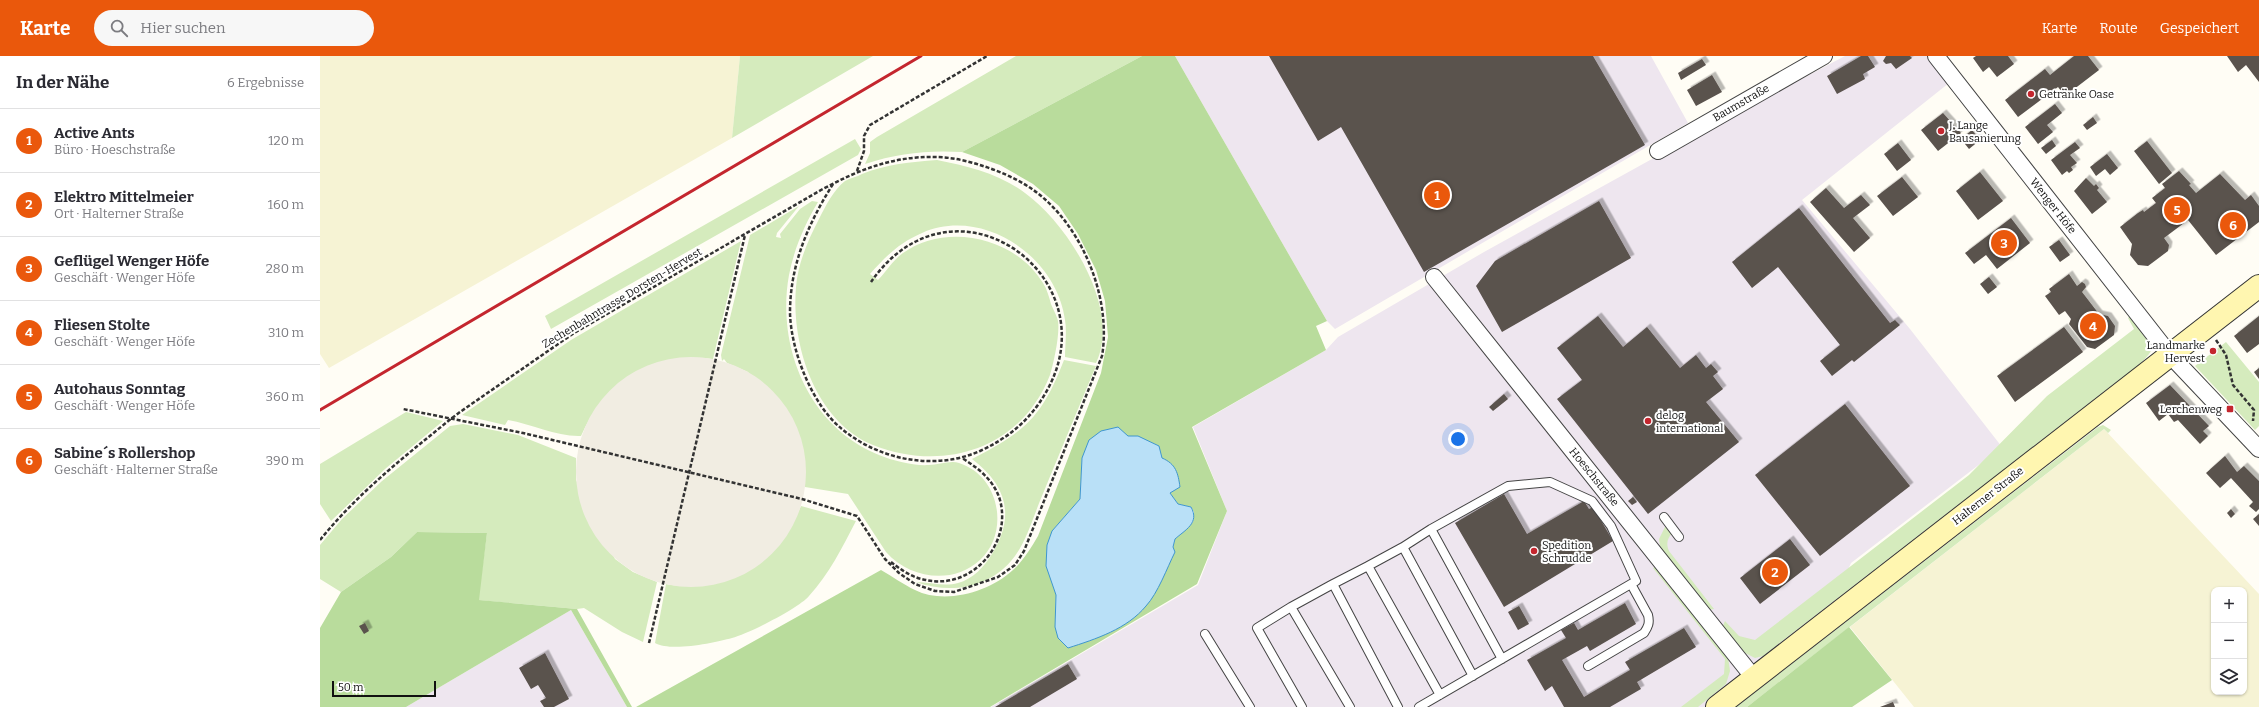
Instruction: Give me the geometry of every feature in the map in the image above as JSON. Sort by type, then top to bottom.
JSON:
[{"type":"main road","name":"Halterner Straße","points":[[1717,707],[2259,286]]},
{"type":"street","name":"Baumstraße","points":[[1658,151],[1824,56]]},
{"type":"street","name":"Wenger Höfe","points":[[1936,56],[2170,355]]},
{"type":"street","name":"Hoeschstraße","points":[[1434,277],[1754,678]]},
{"type":"street","points":[[2170,355],[2254,444]]},
{"type":"lane","points":[[1302,707],[1257,628],[1291,607],[1403,547],[1508,486],[1550,482],[1592,501],[1611,526],[1636,581],[1419,707]]},
{"type":"lane","points":[[1664,517],[1679,537]]},
{"type":"lane","points":[[1431,530],[1502,659]]},
{"type":"lane","points":[[1403,547],[1473,676]]},
{"type":"lane","points":[[1368,566],[1440,695]]},
{"type":"lane","points":[[1332,584],[1398,707]]},
{"type":"lane","points":[[1588,666],[1644,633],[1648,628],[1648,615],[1631,584]]},
{"type":"lane","points":[[1291,607],[1350,707]]},
{"type":"lane","points":[[1205,634],[1250,707]]},
{"type":"path","points":[[857,171],[864,151],[864,136],[870,125],[987,56]]},
{"type":"path","name":"Zechenbahntrasse Dorsten-Hervest","points":[[320,540],[338,518],[368,489],[452,418],[574,333],[857,171],[880,163],[905,158],[937,156],[966,160],[999,171],[1030,188],[1055,210],[1074,236],[1088,260],[1098,285],[1103,308],[1105,337],[1097,373],[1032,533],[1014,565],[998,577],[954,592],[948,592],[935,591],[915,584],[899,573],[885,559]]},
{"type":"path","points":[[833,184],[803,240],[791,285],[791,329],[804,374],[816,398],[841,429],[866,445],[898,459],[930,461],[962,457],[1004,438],[1021,426],[1037,408],[1049,388],[1059,365],[1062,321],[1047,281],[1028,259],[1012,246],[992,236],[954,231],[929,235],[905,247],[881,267],[871,282]]},
{"type":"path","points":[[649,643],[745,235]]},
{"type":"path","points":[[2216,339],[2226,355],[2233,385],[2254,410],[2254,444]]},
{"type":"path","points":[[403,409],[452,418],[689,472],[802,499],[856,516],[885,559],[912,576],[926,580],[939,581],[959,578],[974,571],[988,558],[1002,530],[1003,517],[1000,499],[993,484],[980,469],[962,457]]},
{"type":"shaded area","points":[[320,56],[740,56],[732,138],[329,368],[320,354]]},
{"type":"shaded area","points":[[1175,56],[1651,56],[1688,123],[1335,329],[1327,321]]},
{"type":"shaded area","points":[[1845,56],[1928,56],[1949,83],[1802,200],[1910,329],[2002,447],[1851,563],[1836,596],[1847,606],[1717,707],[991,707],[1198,585],[1227,511],[1193,427],[1326,350],[1338,337],[1484,252],[1699,133]]},
{"type":"shaded area","points":[[691,357],[713,359],[735,366],[764,383],[780,399],[792,418],[801,439],[804,450],[806,472],[804,494],[797,516],[780,545],[764,561],[745,573],[724,582],[713,585],[691,587],[669,585],[647,578],[618,561],[602,545],[590,526],[581,505],[578,494],[576,472],[578,450],[585,428],[602,399],[618,383],[637,371],[658,362],[669,359]]},
{"type":"shaded area","points":[[2104,429],[2259,594],[2259,707],[1914,707],[1850,627]]},
{"type":"shaded area","points":[[571,610],[627,707],[406,707]]},
{"type":"green space","points":[[740,56],[873,56],[732,138]]},
{"type":"green space","points":[[1016,56],[1142,56],[962,152],[937,151],[913,153],[889,157],[865,164],[870,153],[870,142]]},
{"type":"green space","points":[[1142,56],[1175,56],[1327,321],[1316,326],[1326,350],[1192,427],[1227,511],[1197,584],[990,707],[636,707],[881,570],[915,590],[927,594],[953,596],[966,594],[992,585],[1013,570],[1030,550],[1038,536],[1101,373],[1108,337],[1105,301],[1096,270],[1078,234],[1059,206],[1033,184],[1000,165],[962,152]],"holes":[[[1128,436],[1138,436],[1162,458],[1170,493],[1178,504],[1191,507],[1194,512],[1193,522],[1175,539],[1173,547],[1055,627],[1056,595],[1052,531],[1080,499],[1082,458]]]},
{"type":"green space","points":[[855,139],[861,149],[858,155],[551,329],[545,316]]},
{"type":"green space","points":[[937,160],[972,168],[1015,186],[1041,207],[1058,225],[1073,246],[1086,269],[1096,294],[1102,318],[1102,341],[1096,363],[1065,357],[1065,320],[1059,297],[1048,276],[1032,258],[1013,243],[992,232],[969,226],[945,226],[922,233],[906,241],[887,256],[870,274],[878,280],[899,256],[920,244],[939,238],[959,237],[979,239],[998,245],[1031,267],[1048,293],[1058,321],[1055,356],[1050,375],[1037,400],[1020,421],[1000,437],[977,448],[953,455],[927,456],[900,453],[873,445],[853,434],[836,418],[822,400],[811,379],[803,356],[795,309],[797,278],[801,260],[811,235],[827,204],[841,184],[849,179],[880,168]]},
{"type":"green space","points":[[812,201],[818,202],[804,228],[797,246],[789,275],[786,302],[788,330],[793,356],[803,382],[816,405],[834,425],[855,442],[879,455],[904,463],[917,465],[933,465],[956,462],[973,470],[984,480],[992,492],[996,506],[997,520],[995,535],[989,548],[980,560],[969,568],[957,573],[945,576],[932,576],[907,568],[886,552],[848,494],[805,487],[805,464],[748,372],[727,363],[724,359],[722,361],[721,355],[750,235],[799,206],[777,233],[776,237],[781,238],[780,234],[800,209]]},
{"type":"green space","points":[[741,241],[713,359],[691,358],[670,360],[651,365],[634,374],[618,385],[604,399],[591,416],[581,436],[572,436],[508,420],[505,425],[462,415],[571,340]]},
{"type":"green space","points":[[2130,316],[2154,341],[2153,347],[2142,362],[1763,656],[1755,658],[1741,651],[1722,628],[1725,621],[1739,636],[1755,640],[1969,475],[2047,396],[2134,329],[2128,318]]},
{"type":"green space","points":[[2226,342],[2259,382],[2259,426],[2255,430],[2195,366]]},
{"type":"green space","points":[[1064,360],[1096,366],[1021,547],[1011,561],[1001,570],[991,578],[979,583],[954,588],[941,588],[916,582],[942,584],[958,583],[969,579],[982,568],[989,559],[999,540],[1004,526],[1004,502],[1000,490],[993,479],[972,459],[1006,440],[1030,420],[1048,396]]},
{"type":"green space","points":[[406,412],[443,421],[385,469],[331,521],[320,504],[320,464]]},
{"type":"green space","points":[[463,424],[518,435],[576,458],[576,480],[615,559],[633,572],[657,582],[643,642],[622,632],[584,608],[577,609],[478,600],[487,533],[417,532],[391,557],[341,592],[320,579],[320,545],[342,519],[382,481],[450,426]]},
{"type":"green space","points":[[2103,425],[2111,430],[2108,433],[2104,429],[1747,707],[1736,707],[2098,427]]},
{"type":"green space","points":[[801,506],[856,521],[829,570],[809,596],[795,607],[773,620],[739,636],[715,642],[682,647],[662,646],[655,643],[666,584],[683,586],[718,582],[749,570],[774,550],[784,537]]},
{"type":"green space","points":[[1666,525],[1672,533],[1668,542],[1669,551],[1714,609],[1708,610],[1661,553],[1659,539]]},
{"type":"green space","points":[[417,532],[487,533],[479,600],[577,609],[632,707],[627,707],[571,610],[406,707],[320,707],[320,628],[341,592],[391,557]]},
{"type":"green space","points":[[1655,567],[1728,657],[1730,671],[1726,684],[1698,707],[1681,707],[1724,674],[1725,659],[1653,568]]},
{"type":"green space","points":[[1849,627],[1892,680],[1852,707],[1747,707]]},
{"type":"water","points":[[1118,427],[1128,436],[1138,436],[1159,446],[1162,458],[1167,460],[1173,466],[1178,477],[1180,487],[1170,493],[1178,504],[1191,507],[1194,517],[1193,522],[1175,539],[1173,547],[1175,552],[1162,580],[1146,606],[1130,621],[1120,627],[1089,641],[1068,648],[1058,638],[1055,627],[1056,595],[1046,566],[1047,545],[1052,531],[1080,499],[1082,458],[1089,440],[1101,431]]},
{"type":"building","points":[[1269,56],[1593,56],[1645,145],[1424,272],[1341,127],[1318,141]]},
{"type":"building","points":[[1861,56],[1868,56],[1875,67],[1863,74],[1865,79],[1837,94],[1827,76]]},
{"type":"building","points":[[1886,56],[1910,56],[1912,58],[1896,69],[1891,63],[1886,64],[1883,61]]},
{"type":"building","points":[[1976,56],[2008,56],[2014,64],[1997,77],[1989,67],[1983,72],[1973,58]]},
{"type":"building","points":[[2074,56],[2088,56],[2099,70],[2065,96],[2058,87],[2018,117],[2005,100],[2045,69],[2050,75]]},
{"type":"building","points":[[2227,56],[2259,56],[2259,82],[2246,65],[2238,72]]},
{"type":"building","points":[[1702,59],[1706,65],[1681,80],[1678,73]]},
{"type":"building","points":[[1712,75],[1722,92],[1696,106],[1687,90]]},
{"type":"building","points":[[2055,104],[2062,113],[2047,125],[2053,132],[2038,144],[2025,127]]},
{"type":"building","name":"J. Lange Bausanierung","points":[[1943,113],[1961,133],[1938,151],[1921,130]]},
{"type":"building","points":[[2093,117],[2097,123],[2087,130],[2083,125]]},
{"type":"building","points":[[1972,130],[1980,140],[1969,149],[1961,139]]},
{"type":"building","points":[[2052,140],[2056,146],[2046,154],[2041,148]]},
{"type":"building","points":[[2147,141],[2172,173],[2159,184],[2134,151]]},
{"type":"building","points":[[2075,142],[2080,148],[2070,155],[2077,163],[2071,167],[2073,170],[2069,173],[2067,171],[2062,175],[2051,160]]},
{"type":"building","points":[[1898,143],[1911,160],[1897,171],[1884,154]]},
{"type":"building","points":[[2107,154],[2118,168],[2110,175],[2105,169],[2096,176],[2090,167]]},
{"type":"building","points":[[2179,171],[2191,184],[2189,185],[2196,193],[2220,174],[2245,200],[2251,195],[2259,206],[2259,222],[2216,255],[2188,220],[2164,238],[2169,245],[2168,251],[2148,266],[2138,265],[2130,255],[2132,244],[2120,227],[2138,213],[2143,210],[2144,212],[2156,203],[2152,198],[2165,188],[2162,184]]},
{"type":"building","points":[[1980,172],[2003,201],[1978,220],[1956,191]]},
{"type":"building","points":[[1902,177],[1918,197],[1893,216],[1877,196]]},
{"type":"building","points":[[2086,178],[2094,186],[2096,184],[2099,188],[2097,190],[2107,202],[2092,214],[2074,191]]},
{"type":"building","points":[[1826,188],[1844,208],[1861,195],[1870,205],[1853,218],[1870,238],[1854,252],[1810,202]]},
{"type":"building","points":[[1599,201],[1631,258],[1502,332],[1476,286],[1495,261]]},
{"type":"building","points":[[1799,208],[1890,323],[1895,320],[1900,325],[1854,362],[1852,360],[1832,376],[1820,361],[1840,345],[1778,267],[1752,288],[1732,262]]},
{"type":"building","points":[[2011,218],[2030,243],[1997,269],[1986,255],[1974,264],[1965,253]]},
{"type":"building","points":[[2059,240],[2070,255],[2060,262],[2049,247]]},
{"type":"building","points":[[2069,274],[2077,286],[2082,282],[2085,284],[2086,287],[2082,292],[2099,314],[2108,316],[2115,326],[2114,335],[2095,349],[2087,347],[2069,324],[2071,319],[2065,311],[2059,315],[2045,296],[2051,292],[2049,289]]},
{"type":"building","points":[[1989,277],[1997,287],[1988,294],[1980,284]]},
{"type":"building","name":"delog international","points":[[1598,316],[1623,347],[1647,327],[1680,368],[1696,355],[1706,368],[1711,364],[1718,372],[1713,376],[1723,389],[1706,402],[1739,442],[1648,514],[1557,399],[1582,380],[1557,348]]},
{"type":"building","points":[[2259,316],[2259,344],[2247,353],[2234,336]]},
{"type":"building","points":[[2064,327],[2083,352],[2015,402],[1997,376]]},
{"type":"building","points":[[2259,368],[2259,379],[2254,372]]},
{"type":"building","points":[[2170,385],[2209,426],[2203,431],[2208,436],[2200,444],[2178,420],[2174,422],[2168,414],[2159,421],[2146,403]]},
{"type":"building","points":[[1504,394],[1508,399],[1493,411],[1489,407]]},
{"type":"building","points":[[1845,404],[1910,486],[1820,556],[1755,475]]},
{"type":"building","points":[[2225,456],[2237,472],[2244,466],[2259,481],[2259,509],[2256,512],[2249,506],[2253,502],[2231,478],[2220,488],[2206,473]]},
{"type":"building","name":"Spedition Schrudde","points":[[1504,494],[1527,534],[1584,501],[1589,509],[1593,507],[1613,541],[1504,607],[1455,523]]},
{"type":"building","points":[[1633,497],[1637,502],[1632,505],[1628,501]]},
{"type":"building","points":[[2231,509],[2235,514],[2231,518],[2227,513]]},
{"type":"building","points":[[2259,514],[2259,526],[2253,519]]},
{"type":"building","points":[[1790,539],[1810,565],[1760,604],[1740,578]]},
{"type":"building","points":[[1625,603],[1636,624],[1590,651],[1587,646],[1562,660],[1584,697],[1630,670],[1625,662],[1684,628],[1696,647],[1637,682],[1641,689],[1610,707],[1564,707],[1552,686],[1545,691],[1527,660],[1566,638],[1561,630],[1574,623],[1578,630]]},
{"type":"building","points":[[1519,606],[1529,624],[1518,630],[1508,612]]},
{"type":"building","points":[[365,623],[369,631],[364,634],[359,626]]},
{"type":"building","points":[[545,653],[569,699],[554,707],[544,707],[540,701],[546,698],[538,685],[531,689],[519,668]]},
{"type":"building","points":[[1068,664],[1077,679],[1030,707],[995,707]]},
{"type":"building","points":[[1893,702],[1895,707],[1880,707]]},
{"type":"railway","points":[[320,410],[921,56]]},
{"type":"place","name":"Getränke Oase","points":[[2031,94]]},
{"type":"place","name":"J. Lange Bausanierung","points":[[1941,131]]},
{"type":"place","name":"Active Ants","points":[[1437,195]]},
{"type":"place","name":"Autohaus Sonntag","points":[[2177,210]]},
{"type":"place","name":"Sabine´s Rollershop","points":[[2233,225]]},
{"type":"place","name":"Geflügel Wenger Höfe","points":[[2004,243]]},
{"type":"place","name":"Fliesen Stolte","points":[[2093,326]]},
{"type":"place","name":"Landmarke Hervest","points":[[2213,351]]},
{"type":"place","name":"Lerchenweg","points":[[2230,409]]},
{"type":"place","name":"delog international","points":[[1648,421]]},
{"type":"place","name":"Spedition Schrudde","points":[[1534,551]]},
{"type":"place","name":"Elektro Mittelmeier","points":[[1775,572]]}]
